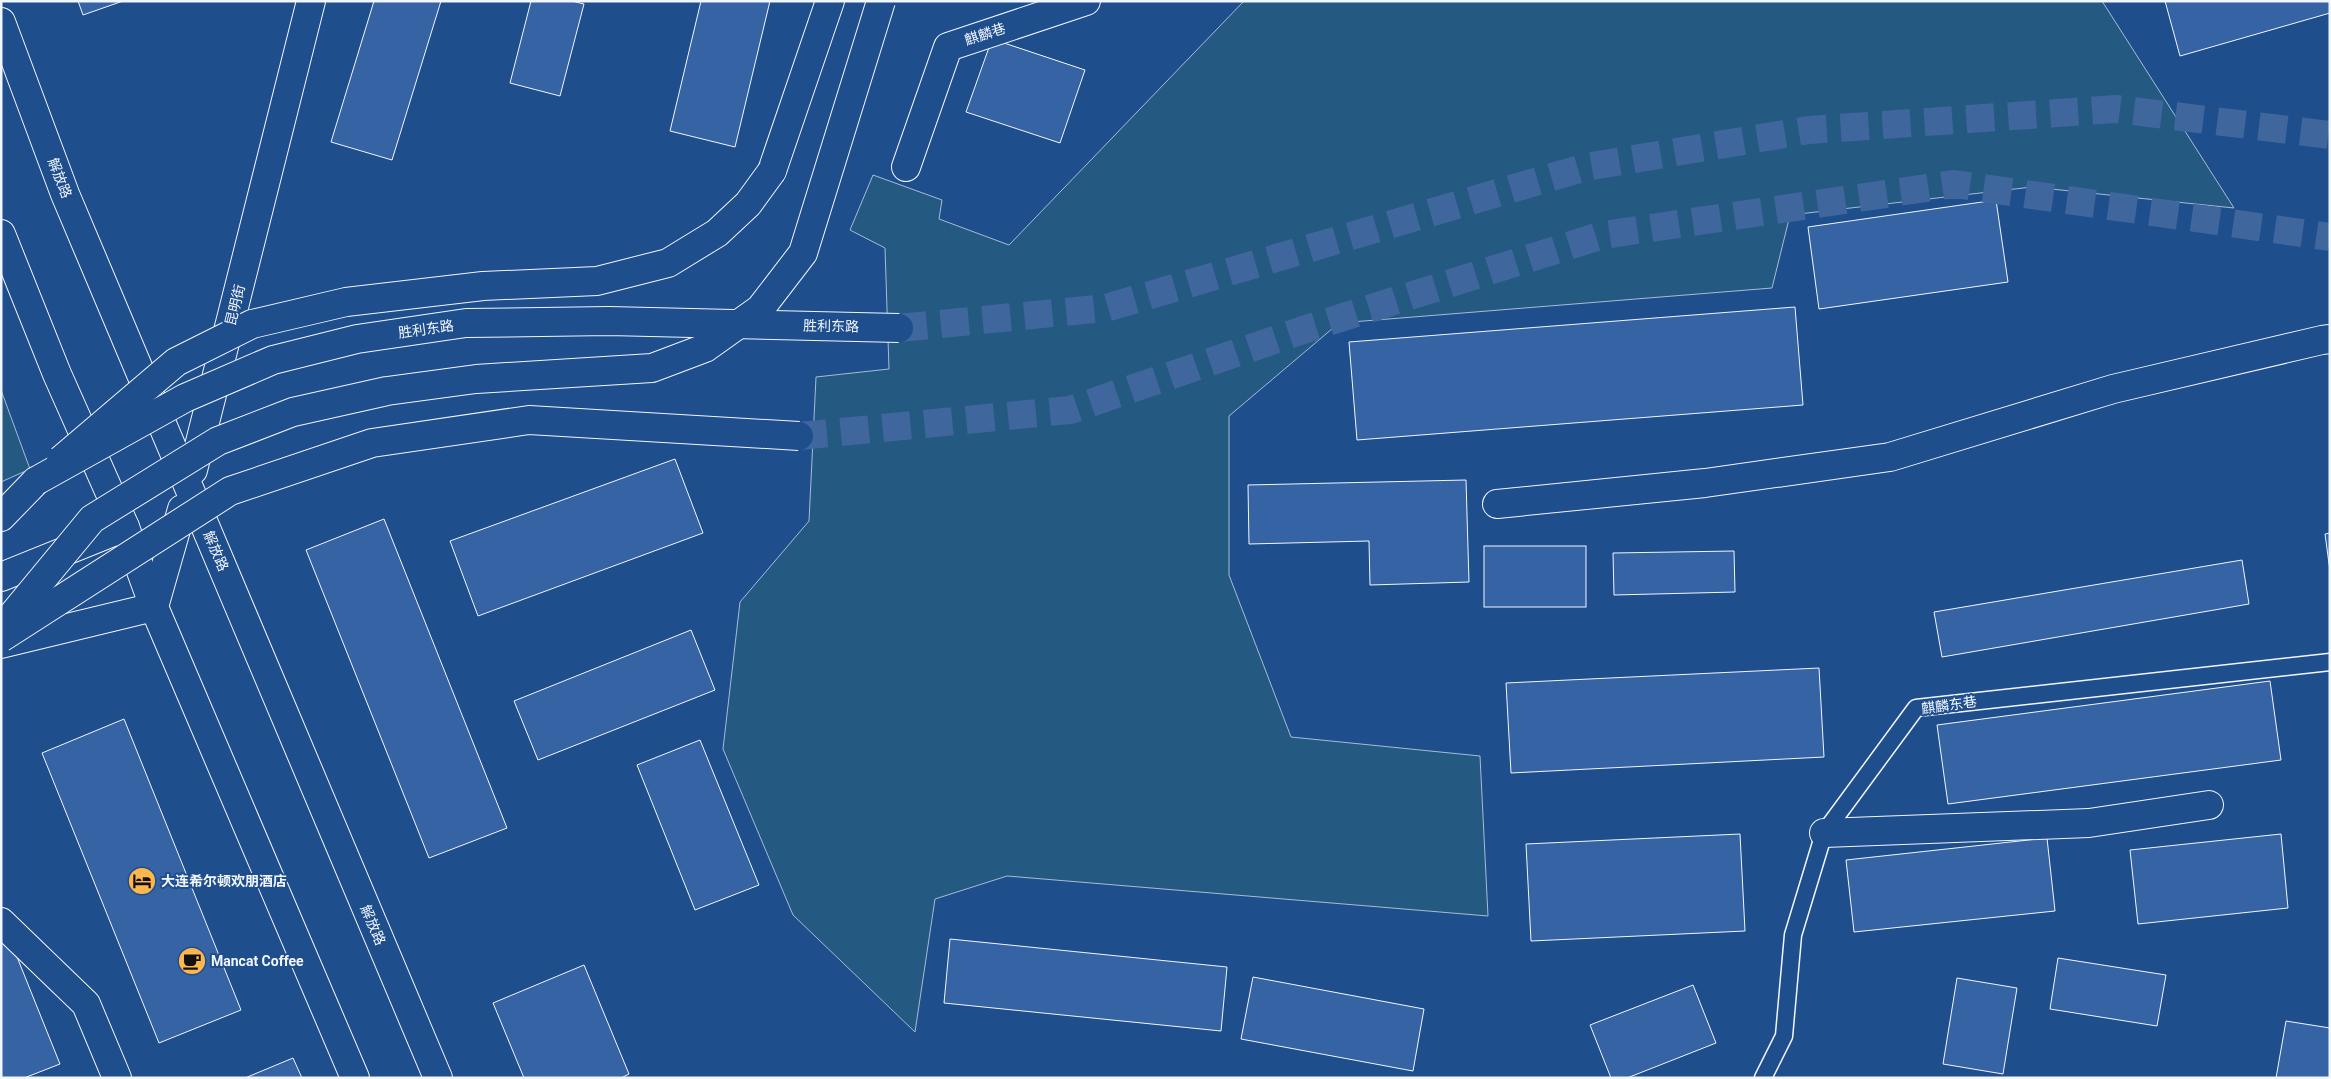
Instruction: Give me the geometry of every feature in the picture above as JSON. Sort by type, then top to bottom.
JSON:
[{"type":"main road","name":"昆明街","points":[[154,607],[189,487],[311,1]]},
{"type":"main road","points":[[36,481],[176,362],[252,324],[346,302],[483,286],[597,280],[668,262],[717,233],[748,204],[772,171],[830,1]]},
{"type":"main road","points":[[1,629],[92,520],[218,441],[293,412],[387,391],[476,379],[652,368],[705,348],[760,309],[802,253],[881,1]]},
{"type":"main road","name":"麒麟巷","points":[[906,167],[948,47],[1086,1]]},
{"type":"main road","name":"解放路","points":[[1,22],[66,194],[438,1078]]},
{"type":"main road","points":[[1,234],[57,374],[125,527],[154,607],[355,1078]]},
{"type":"main road","name":"胜利东路","points":[[1,517],[36,481],[112,438],[211,387],[272,360],[357,339],[466,323],[609,321],[900,328]]},
{"type":"main road","points":[[1497,504],[1705,484],[1890,457],[2113,389],[2322,340],[2330,340]]},
{"type":"main road","points":[[1,638],[230,491],[372,442],[528,420],[799,436]]},
{"type":"main road","points":[[1,577],[125,527]]},
{"type":"main road","points":[[1,644],[154,607]]},
{"type":"main road","points":[[1824,833],[2090,823],[2209,805]]},
{"type":"main road","points":[[1,922],[86,1004],[117,1078]]},
{"type":"lane","name":"麒麟东巷","points":[[1763,1078],[1784,1036],[1793,935],[1824,833],[1916,708],[2330,662]]},
{"type":"shaded area","points":[[1244,1],[2102,1],[2234,208],[2032,187],[1790,215],[1772,288],[1339,323],[1229,416],[1229,575],[1291,737],[1480,756],[1488,916],[1007,876],[935,899],[915,1032],[793,915],[723,749],[740,602],[809,521],[816,377],[889,369],[885,248],[850,230],[873,175],[942,200],[939,219],[1009,245]]},
{"type":"shaded area","points":[[1,390],[30,469],[1,482]]},
{"type":"building","points":[[78,1],[123,1],[83,15]]},
{"type":"building","points":[[374,1],[441,1],[392,160],[331,142]]},
{"type":"building","points":[[531,1],[572,1],[584,4],[560,96],[510,83]]},
{"type":"building","points":[[701,1],[770,1],[735,147],[670,131]]},
{"type":"building","points":[[2165,1],[2330,1],[2330,13],[2180,56]]},
{"type":"building","points":[[992,39],[1085,70],[1060,143],[966,112]]},
{"type":"building","points":[[1996,200],[2008,282],[1819,309],[1808,227]]},
{"type":"building","points":[[1795,307],[1803,405],[1357,440],[1349,342]]},
{"type":"building","points":[[675,459],[703,533],[478,616],[450,541]]},
{"type":"building","points":[[1466,480],[1469,582],[1370,585],[1369,541],[1249,544],[1248,485]]},
{"type":"building","points":[[384,519],[507,828],[429,858],[306,550]]},
{"type":"building","points":[[2330,533],[2330,571],[2325,534]]},
{"type":"building","points":[[1484,546],[1586,546],[1586,607],[1484,607]]},
{"type":"building","points":[[1734,551],[1735,592],[1614,595],[1613,553]]},
{"type":"building","points":[[2242,560],[2249,604],[1942,657],[1934,612]]},
{"type":"building","points":[[691,630],[715,690],[538,760],[514,701]]},
{"type":"building","points":[[1819,668],[1824,757],[1511,773],[1506,683]]},
{"type":"building","points":[[2270,681],[2281,760],[1948,804],[1937,725]]},
{"type":"building","name":"大连希尔顿欢朋酒店","points":[[124,719],[241,1010],[159,1043],[42,753]]},
{"type":"building","points":[[700,740],[759,885],[695,910],[637,765]]},
{"type":"building","points":[[1740,834],[1745,931],[1531,941],[1526,844]]},
{"type":"building","points":[[2281,834],[2288,908],[2138,924],[2130,850]]},
{"type":"building","points":[[2047,838],[2055,911],[1854,932],[1846,860]]},
{"type":"building","points":[[7,932],[60,1064],[24,1078],[1,1078],[1,934]]},
{"type":"building","points":[[950,939],[1227,967],[1221,1031],[944,1003]]},
{"type":"building","points":[[2058,958],[2166,975],[2157,1026],[2050,1009]]},
{"type":"building","points":[[584,965],[629,1074],[621,1078],[524,1078],[493,1003]]},
{"type":"building","points":[[1253,977],[1424,1009],[1413,1071],[1241,1039]]},
{"type":"building","points":[[1957,978],[2017,988],[2003,1074],[1943,1064]]},
{"type":"building","points":[[1693,985],[1716,1043],[1627,1078],[1611,1078],[1590,1025]]},
{"type":"building","points":[[2286,1021],[2330,1028],[2330,1078],[2276,1078]]},
{"type":"building","points":[[293,1058],[302,1078],[245,1078]]},
{"type":"tunnel","points":[[899,328],[1106,308],[1586,167],[1809,130],[2116,109],[2330,135]]},
{"type":"tunnel","points":[[799,436],[1070,410],[1315,326],[1603,235],[1954,184],[2330,237]]},
{"type":"place","name":"大连希尔顿欢朋酒店","points":[[142,881]]},
{"type":"place","name":"Mancat Coffee","points":[[192,961]]}]
